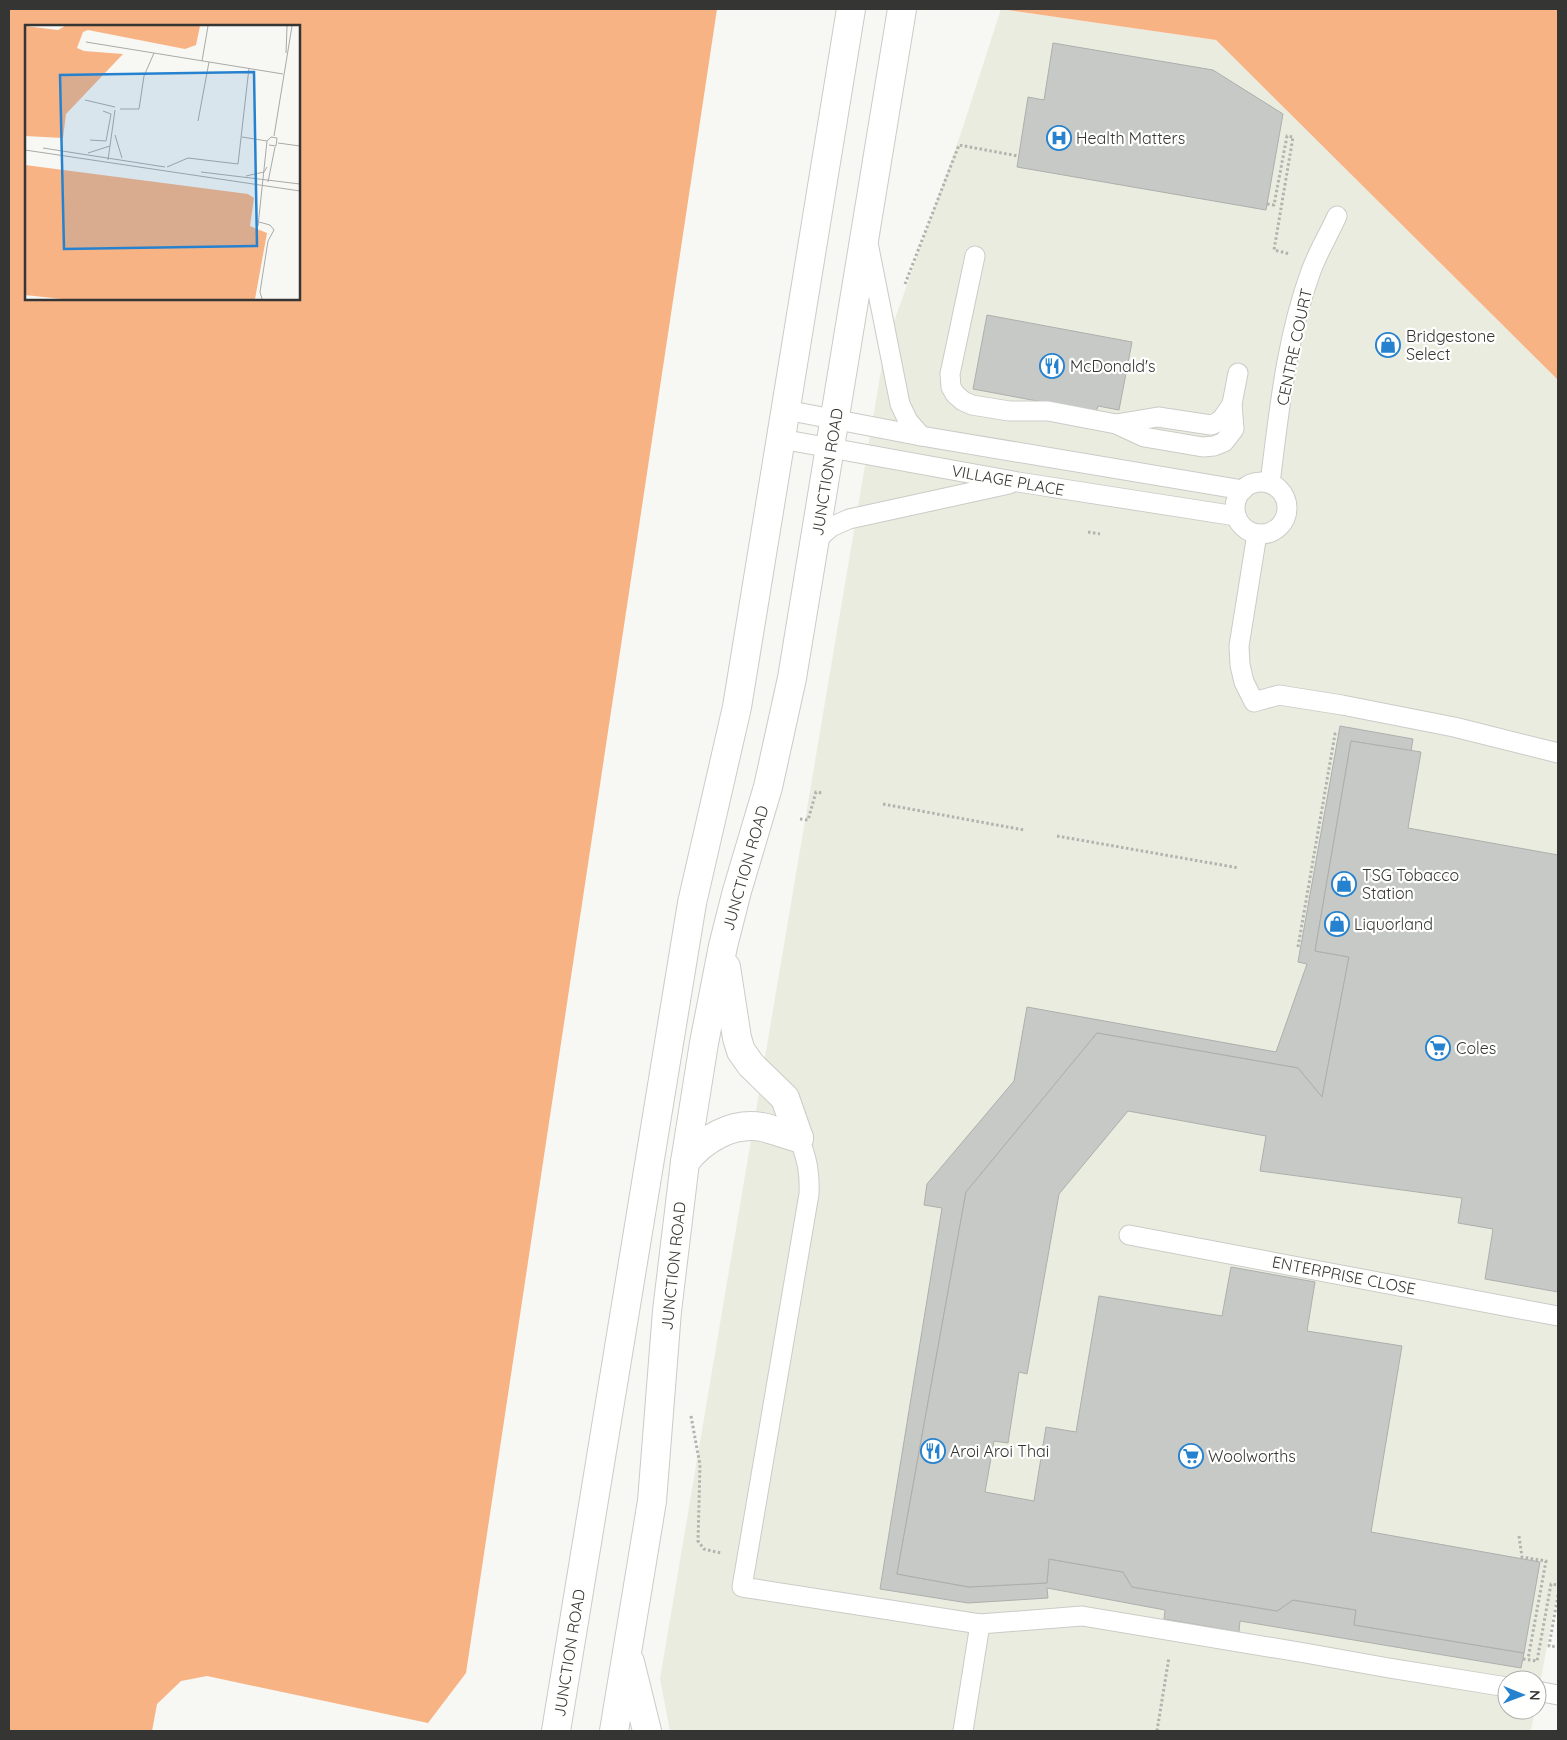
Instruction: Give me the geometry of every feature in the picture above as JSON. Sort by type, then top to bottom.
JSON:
[{"type":"main road","name":"JUNCTION ROAD","points":[[556,1731],[692,903],[736,707],[851,9]]},
{"type":"main road","name":"JUNCTION ROAD","points":[[614,1731],[652,1501],[667,1311],[685,1162],[704,1043],[723,946],[768,786],[792,678],[902,9]]},
{"type":"main road","points":[[723,946],[737,1038],[742,1051],[751,1065],[785,1098],[799,1138]]},
{"type":"main road","points":[[685,1162],[705,1142],[718,1134],[733,1129],[748,1126],[762,1127],[799,1138]]},
{"type":"main road","points":[[628,1650],[647,1731]]},
{"type":"lane","name":"CENTRE COURT","points":[[1270,483],[1286,368],[1297,317],[1311,270],[1338,216]]},
{"type":"lane","points":[[866,232],[900,404],[908,421],[921,436]]},
{"type":"lane","points":[[975,256],[950,374],[951,387],[955,394],[963,401],[1009,411],[1048,411],[1116,424],[1144,437],[1209,447],[1224,442],[1234,429],[1232,404],[1238,374]]},
{"type":"lane","name":"VILLAGE PLACE","points":[[786,410],[921,436],[1243,490]]},
{"type":"lane","name":"VILLAGE PLACE","points":[[781,439],[1018,482],[1236,516]]},
{"type":"lane","points":[[815,541],[831,527],[849,519],[1018,482]]},
{"type":"lane","points":[[1260,482],[1270,483],[1278,488],[1284,495],[1287,504],[1287,514],[1283,523],[1276,530],[1267,534],[1257,534],[1248,531],[1241,525],[1236,516],[1237,498],[1243,490],[1250,484],[1260,482]]},
{"type":"lane","points":[[1257,534],[1239,646],[1240,665],[1244,682],[1254,702],[1279,695],[1342,705],[1454,727],[1558,753]]},
{"type":"lane","points":[[799,1138],[810,1174],[809,1194],[742,1586],[980,1624],[1082,1616],[1497,1685]]},
{"type":"lane","name":"ENTERPRISE CLOSE","points":[[1129,1235],[1558,1316]]},
{"type":"lane","points":[[963,1731],[980,1624]]},
{"type":"path","points":[[1267,204],[1274,205],[1287,136],[1293,137],[1274,250],[1287,252],[1293,256]]},
{"type":"path","points":[[905,284],[959,146],[1018,156]]},
{"type":"path","points":[[1088,532],[1100,534]]},
{"type":"path","points":[[1298,948],[1335,734],[1343,728]]},
{"type":"path","points":[[800,819],[808,820],[816,792],[823,793]]},
{"type":"path","points":[[882,804],[1024,830]]},
{"type":"path","points":[[1057,836],[1239,868]]},
{"type":"path","points":[[690,1414],[700,1465],[698,1541],[704,1549],[730,1555]]},
{"type":"path","points":[[1519,1536],[1522,1557],[1546,1561],[1528,1659]]},
{"type":"path","points":[[1523,1659],[1537,1661],[1551,1584],[1558,1585]]},
{"type":"path","points":[[1558,1595],[1549,1646],[1558,1647]]},
{"type":"path","points":[[1157,1731],[1170,1649]]},
{"type":"shaded area","points":[[9,9],[717,9],[466,1673],[428,1723],[207,1676],[181,1681],[157,1704],[152,1731],[9,1731]]},
{"type":"shaded area","points":[[1001,9],[1216,40],[1558,380],[1558,1587],[1543,1670],[1497,1670],[1497,1720],[1533,1720],[1531,1731],[670,1731],[660,1679],[885,347],[961,133]]},
{"type":"shaded area","points":[[1001,9],[1558,9],[1558,380],[1216,40]]},
{"type":"building","points":[[1053,43],[1213,70],[1283,114],[1266,210],[1017,167],[1028,97],[1044,100]]},
{"type":"building","name":"McDonald's","points":[[987,315],[1132,342],[1119,410],[1098,406],[1096,412],[973,389]]},
{"type":"building","points":[[1340,726],[1413,739],[1411,751],[1351,741],[1315,951],[1349,957],[1322,1097],[1298,1068],[1097,1033],[966,1192],[897,1574],[969,1587],[1047,1583],[1049,1559],[1123,1572],[1132,1587],[1277,1611],[1293,1600],[1356,1610],[1354,1625],[1524,1653],[1521,1668],[1240,1621],[1239,1632],[1164,1619],[1165,1610],[1047,1588],[1048,1598],[968,1603],[880,1589],[942,1208],[924,1205],[927,1184],[1014,1081],[1027,1007],[1276,1052],[1307,964],[1298,962]]},
{"type":"building","points":[[1351,741],[1421,752],[1408,828],[1558,855],[1558,1292],[1485,1279],[1493,1229],[1458,1223],[1462,1198],[1260,1171],[1266,1136],[1128,1111],[1059,1194],[1027,1374],[1019,1372],[1008,1443],[994,1441],[985,1492],[1034,1501],[1046,1427],[1076,1432],[1099,1296],[1222,1316],[1231,1267],[1315,1282],[1307,1331],[1402,1346],[1371,1532],[1540,1562],[1524,1653],[1354,1625],[1356,1610],[1293,1600],[1277,1611],[1132,1587],[1123,1572],[1049,1559],[1047,1583],[969,1587],[897,1574],[966,1192],[1097,1033],[1298,1068],[1322,1097],[1349,957],[1315,951]]},
{"type":"place","name":"Health Matters","points":[[1059,138]]},
{"type":"place","name":"Bridgestone Select","points":[[1388,345]]},
{"type":"place","name":"McDonald's","points":[[1052,366]]},
{"type":"place","name":"TSG Tobacco Station","points":[[1344,884]]},
{"type":"place","name":"Liquorland","points":[[1337,924]]},
{"type":"place","name":"Coles","points":[[1438,1048]]},
{"type":"place","name":"Aroi Aroi Thai","points":[[933,1451]]},
{"type":"place","name":"Woolworths","points":[[1191,1456]]}]
